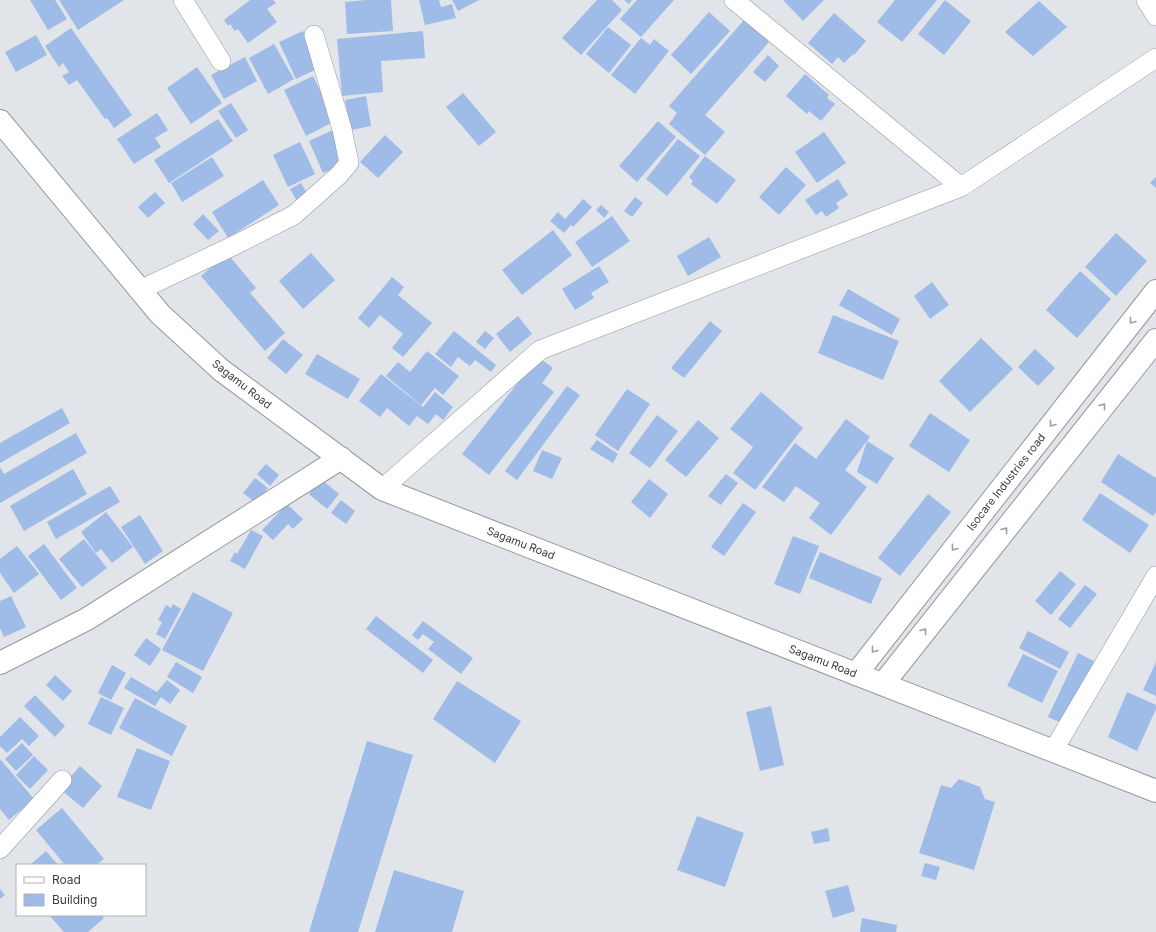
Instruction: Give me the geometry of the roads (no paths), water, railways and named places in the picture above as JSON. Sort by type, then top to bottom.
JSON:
[{"type":"main road","name":"Sagamu Road","points":[[1,124],[160,314],[221,370],[382,488],[1156,791]]},
{"type":"main road","name":"Isocare Industries road","points":[[856,674],[1156,291]]},
{"type":"main road","points":[[883,684],[1156,340]]},
{"type":"main road","points":[[0,663],[87,619],[341,458]]},
{"type":"street","points":[[182,0],[221,61]]},
{"type":"street","points":[[734,0],[960,187]]},
{"type":"street","points":[[1146,0],[1156,16]]},
{"type":"street","points":[[140,290],[294,215],[340,175],[349,163],[342,129],[314,35]]},
{"type":"street","points":[[382,488],[540,350],[960,187],[1156,58]]},
{"type":"street","points":[[1053,751],[1156,576]]},
{"type":"street","points":[[0,849],[62,780]]}]
